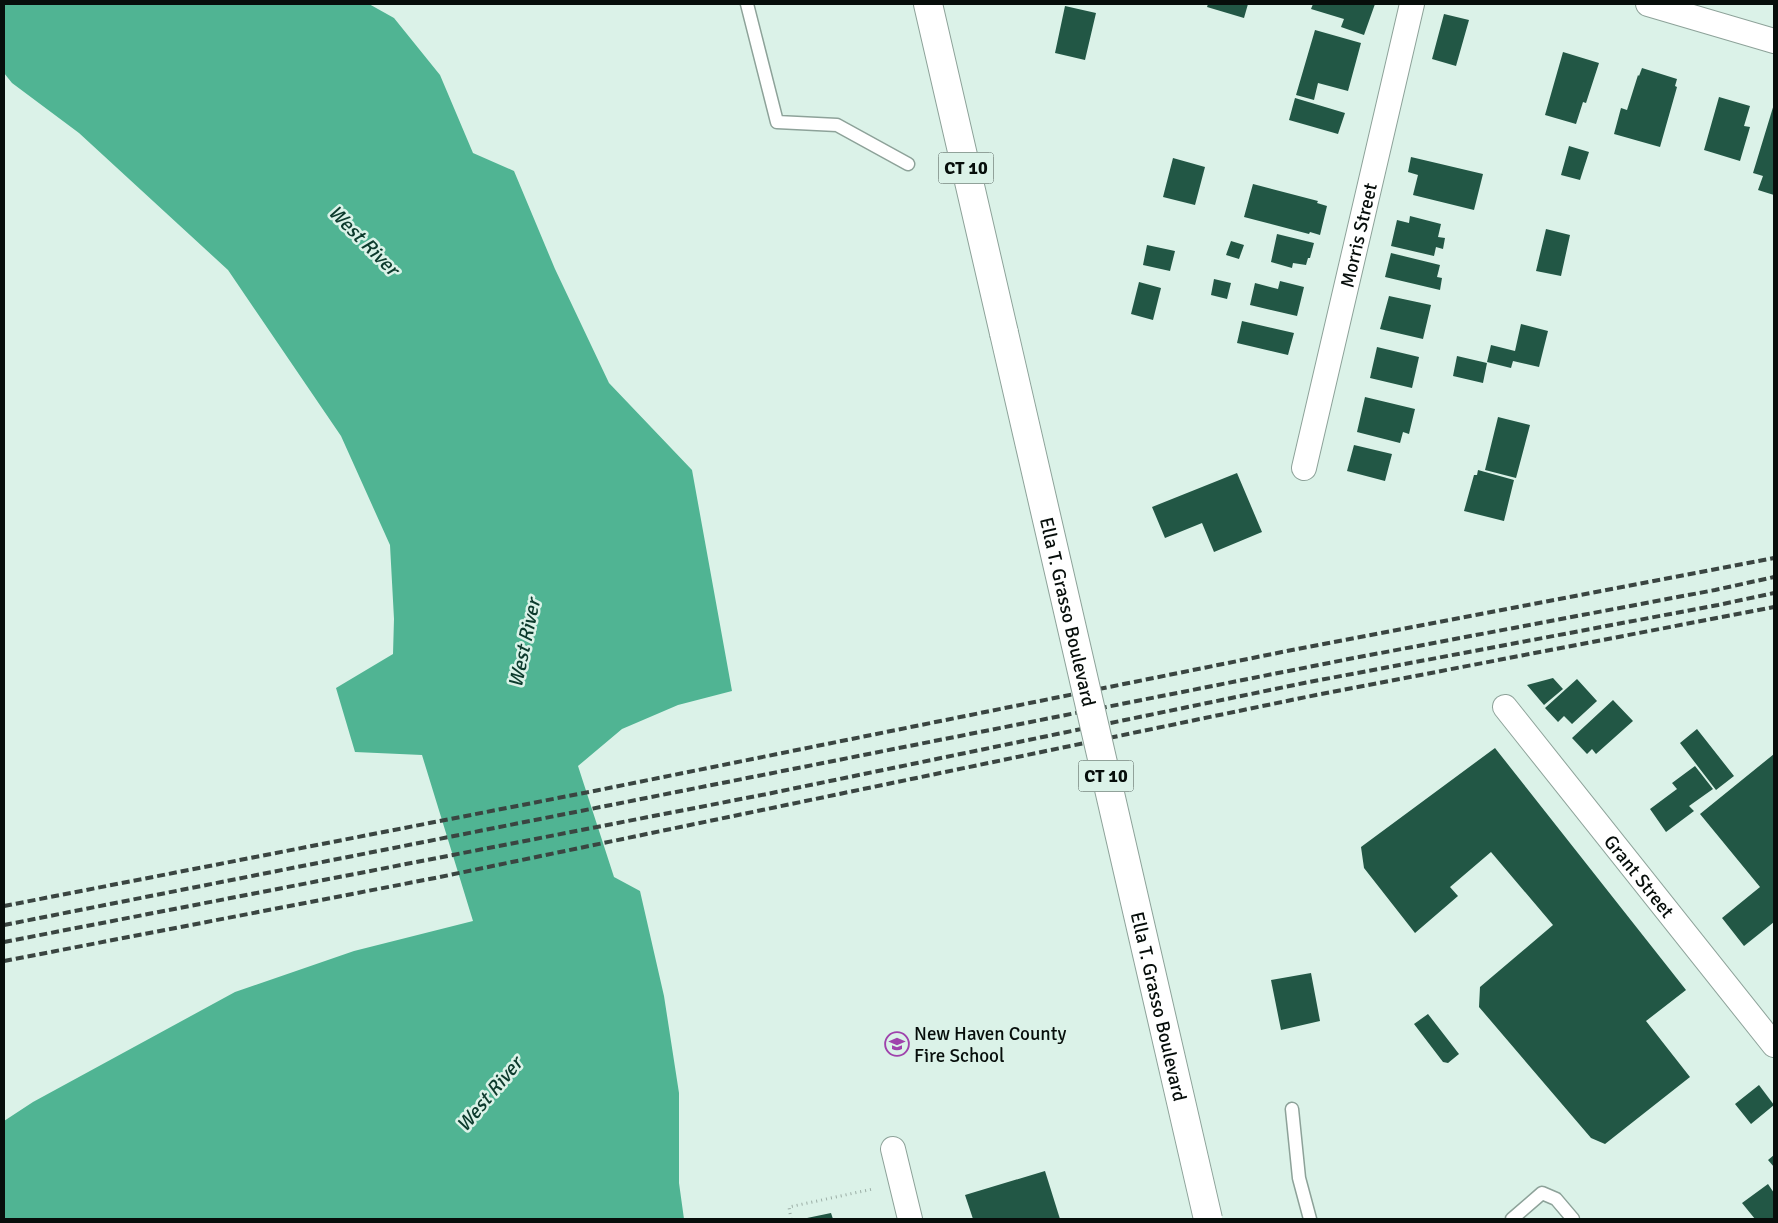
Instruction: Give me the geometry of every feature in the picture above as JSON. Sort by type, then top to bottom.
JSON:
[{"type":"main road","name":"Ella T. Grasso Boulevard","points":[[928,4],[1208,1219]]},
{"type":"street","name":"Morris Street","points":[[1304,468],[1412,4]]},
{"type":"street","points":[[1648,4],[1774,41]]},
{"type":"street","name":"Grant Street","points":[[1505,707],[1774,1045]]},
{"type":"street","points":[[893,1149],[910,1219]]},
{"type":"lane","points":[[747,4],[777,122],[837,125],[908,164]]},
{"type":"lane","points":[[1292,1109],[1299,1178],[1310,1219]]},
{"type":"lane","points":[[1512,1219],[1542,1193],[1556,1198],[1573,1219]]},
{"type":"path","points":[[791,1219],[789,1207],[873,1189]]},
{"type":"water","name":"West River","points":[[4,4],[369,4],[394,18],[440,75],[473,153],[514,171],[555,269],[609,383],[692,470],[732,691],[678,705],[622,729],[578,766],[614,877],[640,891],[664,996],[679,1093],[679,1183],[684,1219],[4,1219],[4,1121],[33,1102],[235,992],[354,951],[473,921],[422,755],[355,752],[336,688],[393,654],[394,619],[390,545],[341,436],[228,270],[79,133],[12,83],[4,73]]},
{"type":"building","points":[[1208,4],[1248,4],[1244,18],[1207,7]]},
{"type":"building","points":[[1313,4],[1375,4],[1364,35],[1341,27],[1344,19],[1311,9]]},
{"type":"building","points":[[1065,6],[1096,13],[1085,60],[1055,53]]},
{"type":"building","points":[[1444,14],[1469,20],[1456,66],[1432,59]]},
{"type":"building","points":[[1315,30],[1361,43],[1348,91],[1318,83],[1314,100],[1296,95]]},
{"type":"building","points":[[1563,52],[1599,63],[1586,103],[1583,102],[1576,124],[1545,115]]},
{"type":"building","points":[[1642,68],[1677,79],[1675,86],[1677,87],[1660,147],[1614,134],[1621,108],[1627,110]]},
{"type":"building","points":[[1719,97],[1750,106],[1744,126],[1750,127],[1740,161],[1704,150]]},
{"type":"building","points":[[1295,98],[1345,113],[1338,134],[1289,120]]},
{"type":"building","points":[[1774,104],[1774,195],[1758,190],[1763,176],[1753,173]]},
{"type":"building","points":[[1569,146],[1589,152],[1580,180],[1561,175]]},
{"type":"building","points":[[1411,157],[1483,174],[1474,210],[1413,195],[1418,175],[1408,172]]},
{"type":"building","points":[[1173,158],[1205,167],[1195,205],[1163,197]]},
{"type":"building","points":[[1253,184],[1318,201],[1317,203],[1327,206],[1320,235],[1310,232],[1309,234],[1244,217]]},
{"type":"building","points":[[1410,216],[1441,224],[1438,237],[1445,238],[1443,249],[1436,247],[1434,256],[1391,246],[1397,220],[1409,223]]},
{"type":"building","points":[[1546,229],[1570,235],[1561,276],[1536,271]]},
{"type":"building","points":[[1277,234],[1314,243],[1306,265],[1293,263],[1292,268],[1271,262]]},
{"type":"building","points":[[1231,241],[1244,245],[1239,259],[1226,255]]},
{"type":"building","points":[[1147,245],[1175,251],[1170,271],[1143,265]]},
{"type":"building","points":[[1391,253],[1440,265],[1437,277],[1442,278],[1440,290],[1385,277]]},
{"type":"building","points":[[1214,279],[1231,283],[1227,299],[1211,295]]},
{"type":"building","points":[[1280,281],[1304,287],[1297,316],[1250,305],[1255,283],[1278,289]]},
{"type":"building","points":[[1139,282],[1161,288],[1153,320],[1131,314]]},
{"type":"building","points":[[1389,296],[1431,305],[1423,339],[1380,329]]},
{"type":"building","points":[[1242,321],[1294,333],[1288,355],[1237,343]]},
{"type":"building","points":[[1521,324],[1548,331],[1539,367],[1513,361],[1511,368],[1487,362],[1491,345],[1515,351]]},
{"type":"building","points":[[1377,347],[1419,357],[1412,388],[1370,378]]},
{"type":"building","points":[[1457,356],[1487,363],[1483,383],[1453,376]]},
{"type":"building","points":[[1365,397],[1415,409],[1409,434],[1403,432],[1400,443],[1357,432]]},
{"type":"building","points":[[1498,417],[1530,425],[1516,478],[1485,470]]},
{"type":"building","points":[[1354,445],[1392,454],[1385,481],[1347,471]]},
{"type":"building","points":[[1478,470],[1514,480],[1504,521],[1464,511],[1474,475],[1477,475]]},
{"type":"building","points":[[1237,473],[1262,532],[1214,552],[1202,523],[1165,538],[1152,507]]},
{"type":"building","points":[[1553,678],[1563,689],[1544,705],[1527,685]]},
{"type":"building","points":[[1577,679],[1597,701],[1572,724],[1564,716],[1558,722],[1545,708]]},
{"type":"building","points":[[1613,700],[1633,721],[1596,754],[1592,749],[1587,754],[1572,738]]},
{"type":"building","points":[[1697,729],[1734,776],[1716,790],[1680,743]]},
{"type":"building","points":[[1495,748],[1686,990],[1646,1021],[1690,1077],[1605,1144],[1591,1138],[1479,1007],[1480,987],[1553,925],[1491,852],[1450,887],[1458,896],[1415,933],[1364,868],[1361,847]]},
{"type":"building","points":[[1774,754],[1774,922],[1744,946],[1722,918],[1760,887],[1700,814]]},
{"type":"building","points":[[1695,766],[1713,789],[1689,806],[1694,811],[1666,832],[1650,809],[1677,789],[1672,783]]},
{"type":"building","points":[[1311,973],[1320,1021],[1281,1030],[1271,980]]},
{"type":"building","points":[[1428,1014],[1459,1054],[1448,1063],[1443,1062],[1414,1024]]},
{"type":"building","points":[[1759,1085],[1774,1105],[1751,1124],[1735,1104]]},
{"type":"building","points":[[1774,1155],[1774,1167],[1768,1160]]},
{"type":"building","points":[[1045,1171],[1060,1219],[973,1219],[965,1195]]},
{"type":"building","points":[[1768,1184],[1774,1193],[1774,1219],[1755,1219],[1742,1203]]},
{"type":"building","points":[[831,1213],[833,1219],[807,1219],[807,1218]]},
{"type":"railway","points":[[4,906],[599,790],[1297,649],[1774,558]]},
{"type":"railway","points":[[4,925],[1354,658],[1715,590],[1774,577]]},
{"type":"railway","points":[[4,942],[767,794],[1304,683],[1774,593]]},
{"type":"railway","points":[[4,961],[435,878],[1306,697],[1774,607]]},
{"type":"place","name":"New Haven County Fire School","points":[[897,1044]]}]
